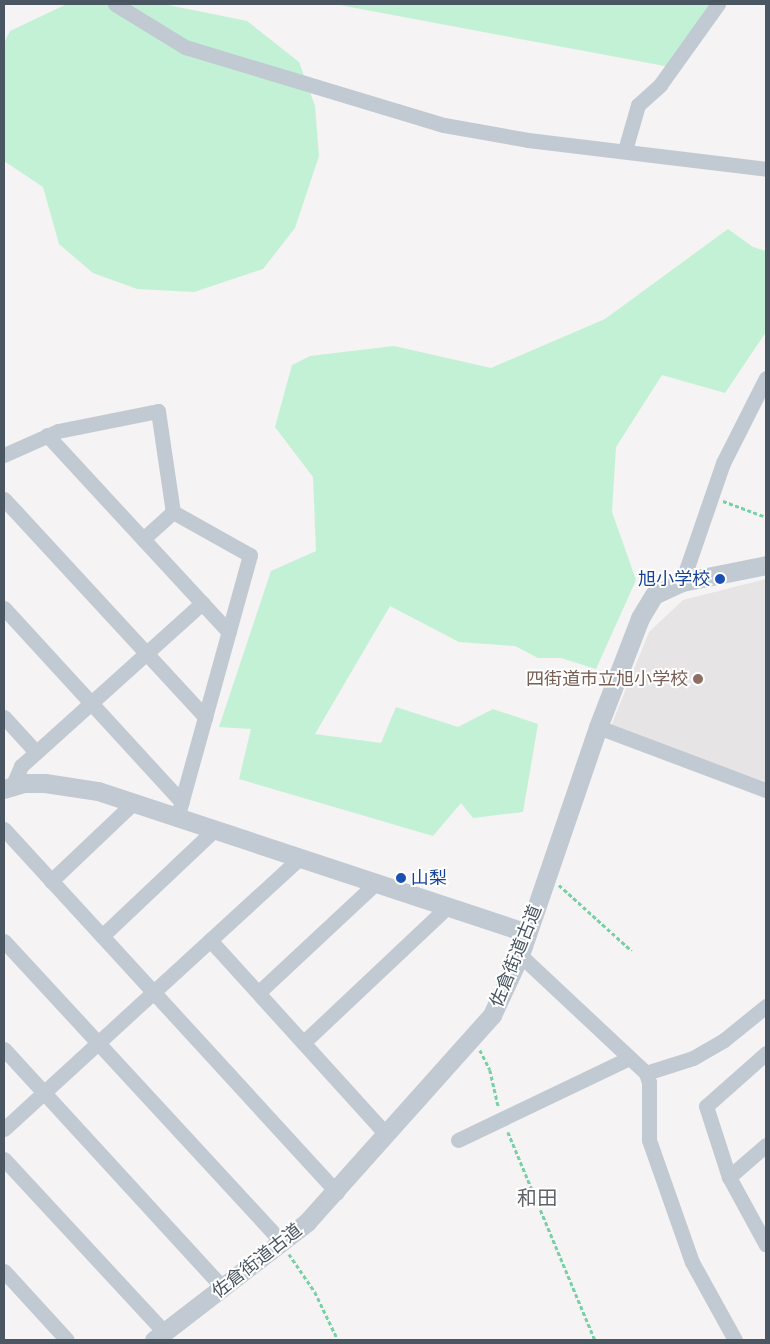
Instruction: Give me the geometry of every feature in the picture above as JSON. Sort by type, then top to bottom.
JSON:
[{"type":"street","points":[[115,4],[186,48],[326,92],[444,125],[766,169]]},
{"type":"street","points":[[625,150],[638,105],[660,85],[718,4]]},
{"type":"street","points":[[682,582],[711,497],[747,410],[766,378]]},
{"type":"street","points":[[4,455],[47,435],[158,411],[174,512]]},
{"type":"street","points":[[47,435],[229,632]]},
{"type":"street","points":[[4,499],[205,717]]},
{"type":"street","points":[[143,539],[174,512]]},
{"type":"street","points":[[174,512],[250,555],[179,811]]},
{"type":"street","name":"佐倉街道古道","points":[[159,1336],[282,1242],[337,1192],[471,1039],[499,1003],[520,955],[598,728],[646,605],[654,595],[682,582],[766,565]]},
{"type":"street","points":[[9,787],[21,766],[202,603]]},
{"type":"street","points":[[4,608],[91,703],[179,811],[212,832],[376,883],[527,933]]},
{"type":"street","points":[[4,717],[36,752]]},
{"type":"street","points":[[598,728],[766,790]]},
{"type":"street","points":[[9,787],[70,785],[132,804],[179,811]]},
{"type":"street","points":[[51,881],[132,804]]},
{"type":"street","points":[[4,829],[337,1192]]},
{"type":"street","points":[[102,936],[212,832]]},
{"type":"street","points":[[4,1129],[299,859]]},
{"type":"street","points":[[259,992],[376,883]]},
{"type":"street","points":[[305,1041],[447,907]]},
{"type":"street","points":[[210,940],[305,1041],[386,1134]]},
{"type":"street","points":[[4,941],[282,1242]]},
{"type":"street","points":[[520,955],[646,1073],[649,1082],[649,1140],[692,1262],[735,1340]]},
{"type":"street","points":[[646,1073],[694,1058],[724,1040],[766,1006]]},
{"type":"street","points":[[4,1048],[223,1288]]},
{"type":"street","points":[[766,1053],[706,1106],[729,1177],[766,1245]]},
{"type":"street","points":[[458,1140],[629,1058]]},
{"type":"street","points":[[729,1177],[766,1145]]},
{"type":"street","points":[[4,1159],[159,1336]]},
{"type":"street","points":[[4,1271],[67,1340]]},
{"type":"path","points":[[711,497],[766,517]]},
{"type":"path","points":[[547,874],[632,951]]},
{"type":"path","points":[[471,1039],[490,1070],[502,1119],[595,1340]]},
{"type":"path","points":[[282,1242],[315,1292],[338,1340]]},
{"type":"shaded area","name":"四街道市立旭小学校","points":[[766,579],[766,782],[611,726],[649,632],[683,600]]},
{"type":"green space","points":[[67,4],[163,4],[247,21],[299,62],[315,106],[319,156],[295,228],[263,269],[194,292],[137,289],[93,273],[59,244],[43,187],[4,161],[4,43],[10,31]]},
{"type":"green space","points":[[334,4],[710,4],[670,67]]},
{"type":"green space","points":[[728,229],[753,247],[766,251],[766,332],[725,393],[662,375],[616,447],[612,512],[636,580],[596,669],[561,658],[538,658],[515,646],[459,642],[390,606],[315,734],[381,743],[396,707],[458,727],[493,709],[538,724],[523,812],[473,818],[461,803],[433,836],[239,779],[251,729],[219,727],[271,571],[316,551],[313,477],[275,427],[292,365],[310,356],[394,346],[491,368],[605,319]]},
{"type":"place","name":"旭小学校","points":[[720,579]]},
{"type":"place","name":"四街道市立旭小学校","points":[[698,679]]},
{"type":"place","name":"山梨","points":[[401,878]]},
{"type":"district","name":"和田","points":[[537,1197]]}]
